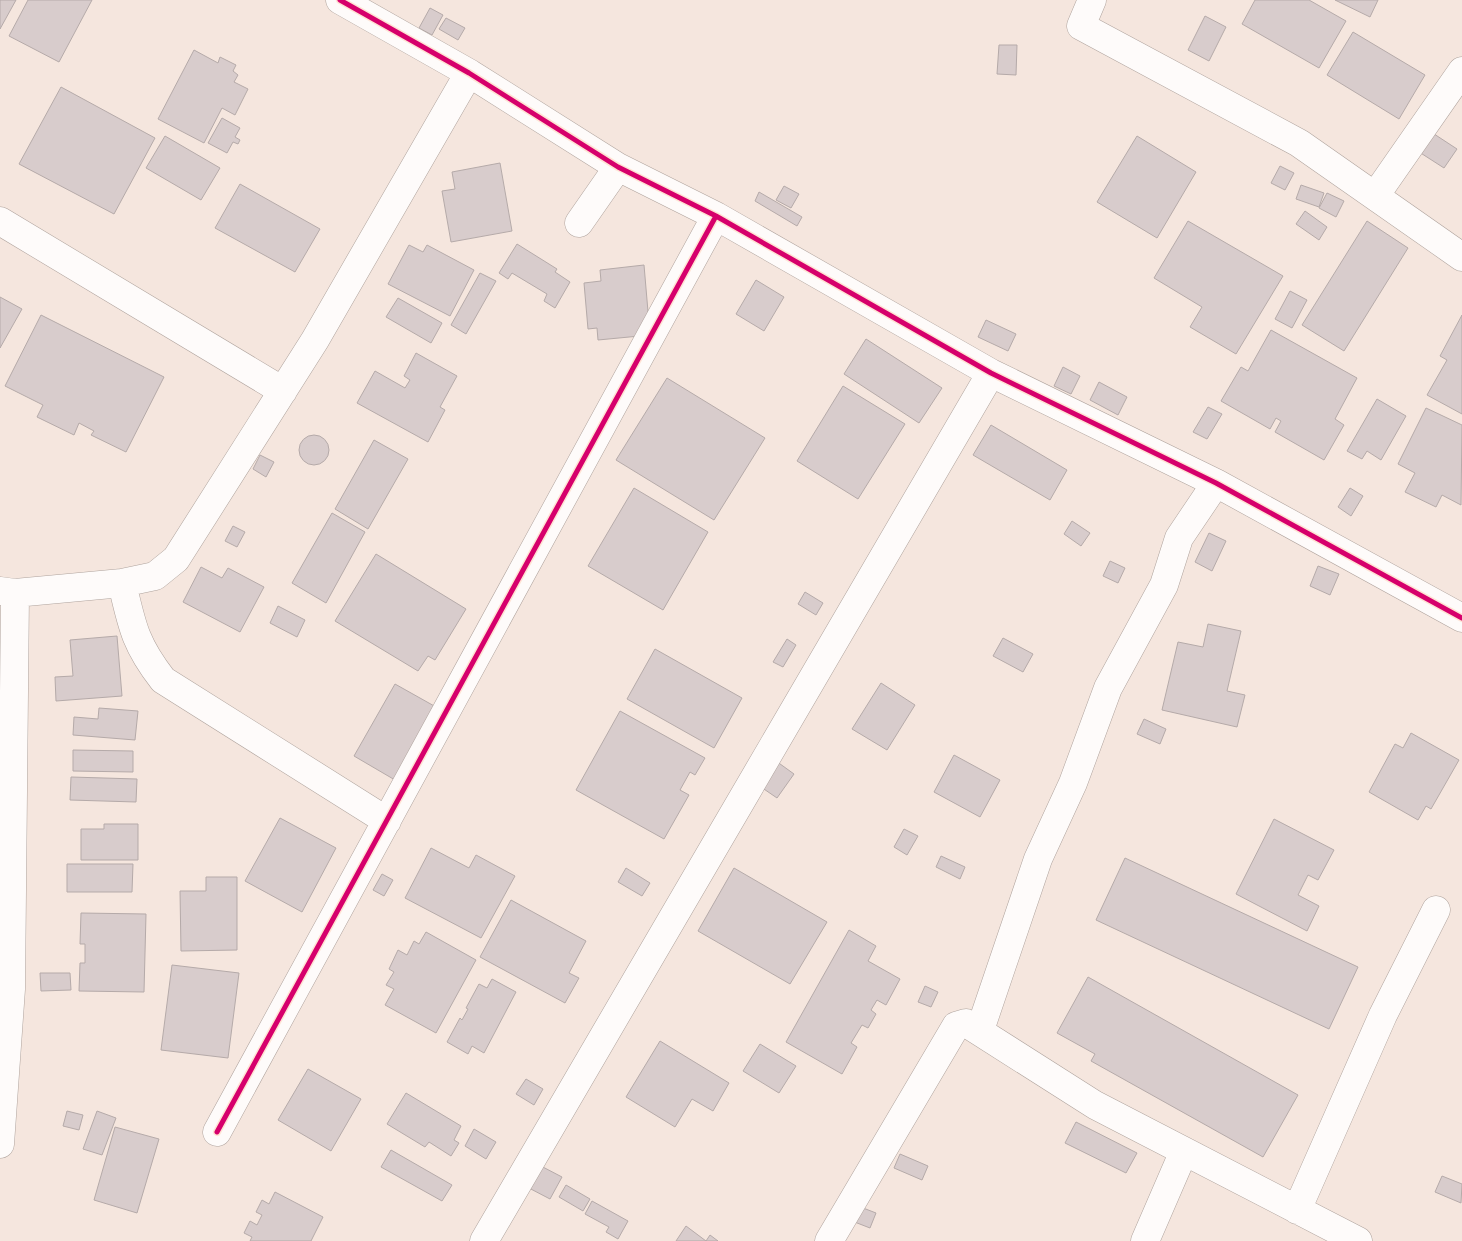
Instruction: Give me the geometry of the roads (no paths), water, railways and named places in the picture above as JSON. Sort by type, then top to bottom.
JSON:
[{"type":"street","points":[[1092,0],[1080,26],[1299,143],[1462,257]]},
{"type":"street","points":[[348,3],[469,73],[618,167],[716,216],[991,373],[1216,482],[1462,618]]},
{"type":"street","points":[[1375,196],[1462,71]]},
{"type":"street","points":[[0,1144],[11,989],[8,592],[122,583],[154,576],[176,559],[284,391],[469,73]]},
{"type":"street","points":[[579,223],[618,167]]},
{"type":"street","points":[[217,1132],[716,216]]},
{"type":"street","points":[[0,222],[284,391]]},
{"type":"street","points":[[484,1241],[991,373]]},
{"type":"street","points":[[980,1030],[1038,859],[1073,783],[1108,688],[1164,585],[1179,538],[1216,482]]},
{"type":"street","points":[[122,583],[135,635],[147,659],[163,680],[387,821]]},
{"type":"street","points":[[1297,1210],[1383,1016],[1436,910]]},
{"type":"street","points":[[829,1241],[956,1026],[966,1023],[980,1030],[1095,1105],[1358,1241]]},
{"type":"street","points":[[1145,1241],[1184,1151]]}]
